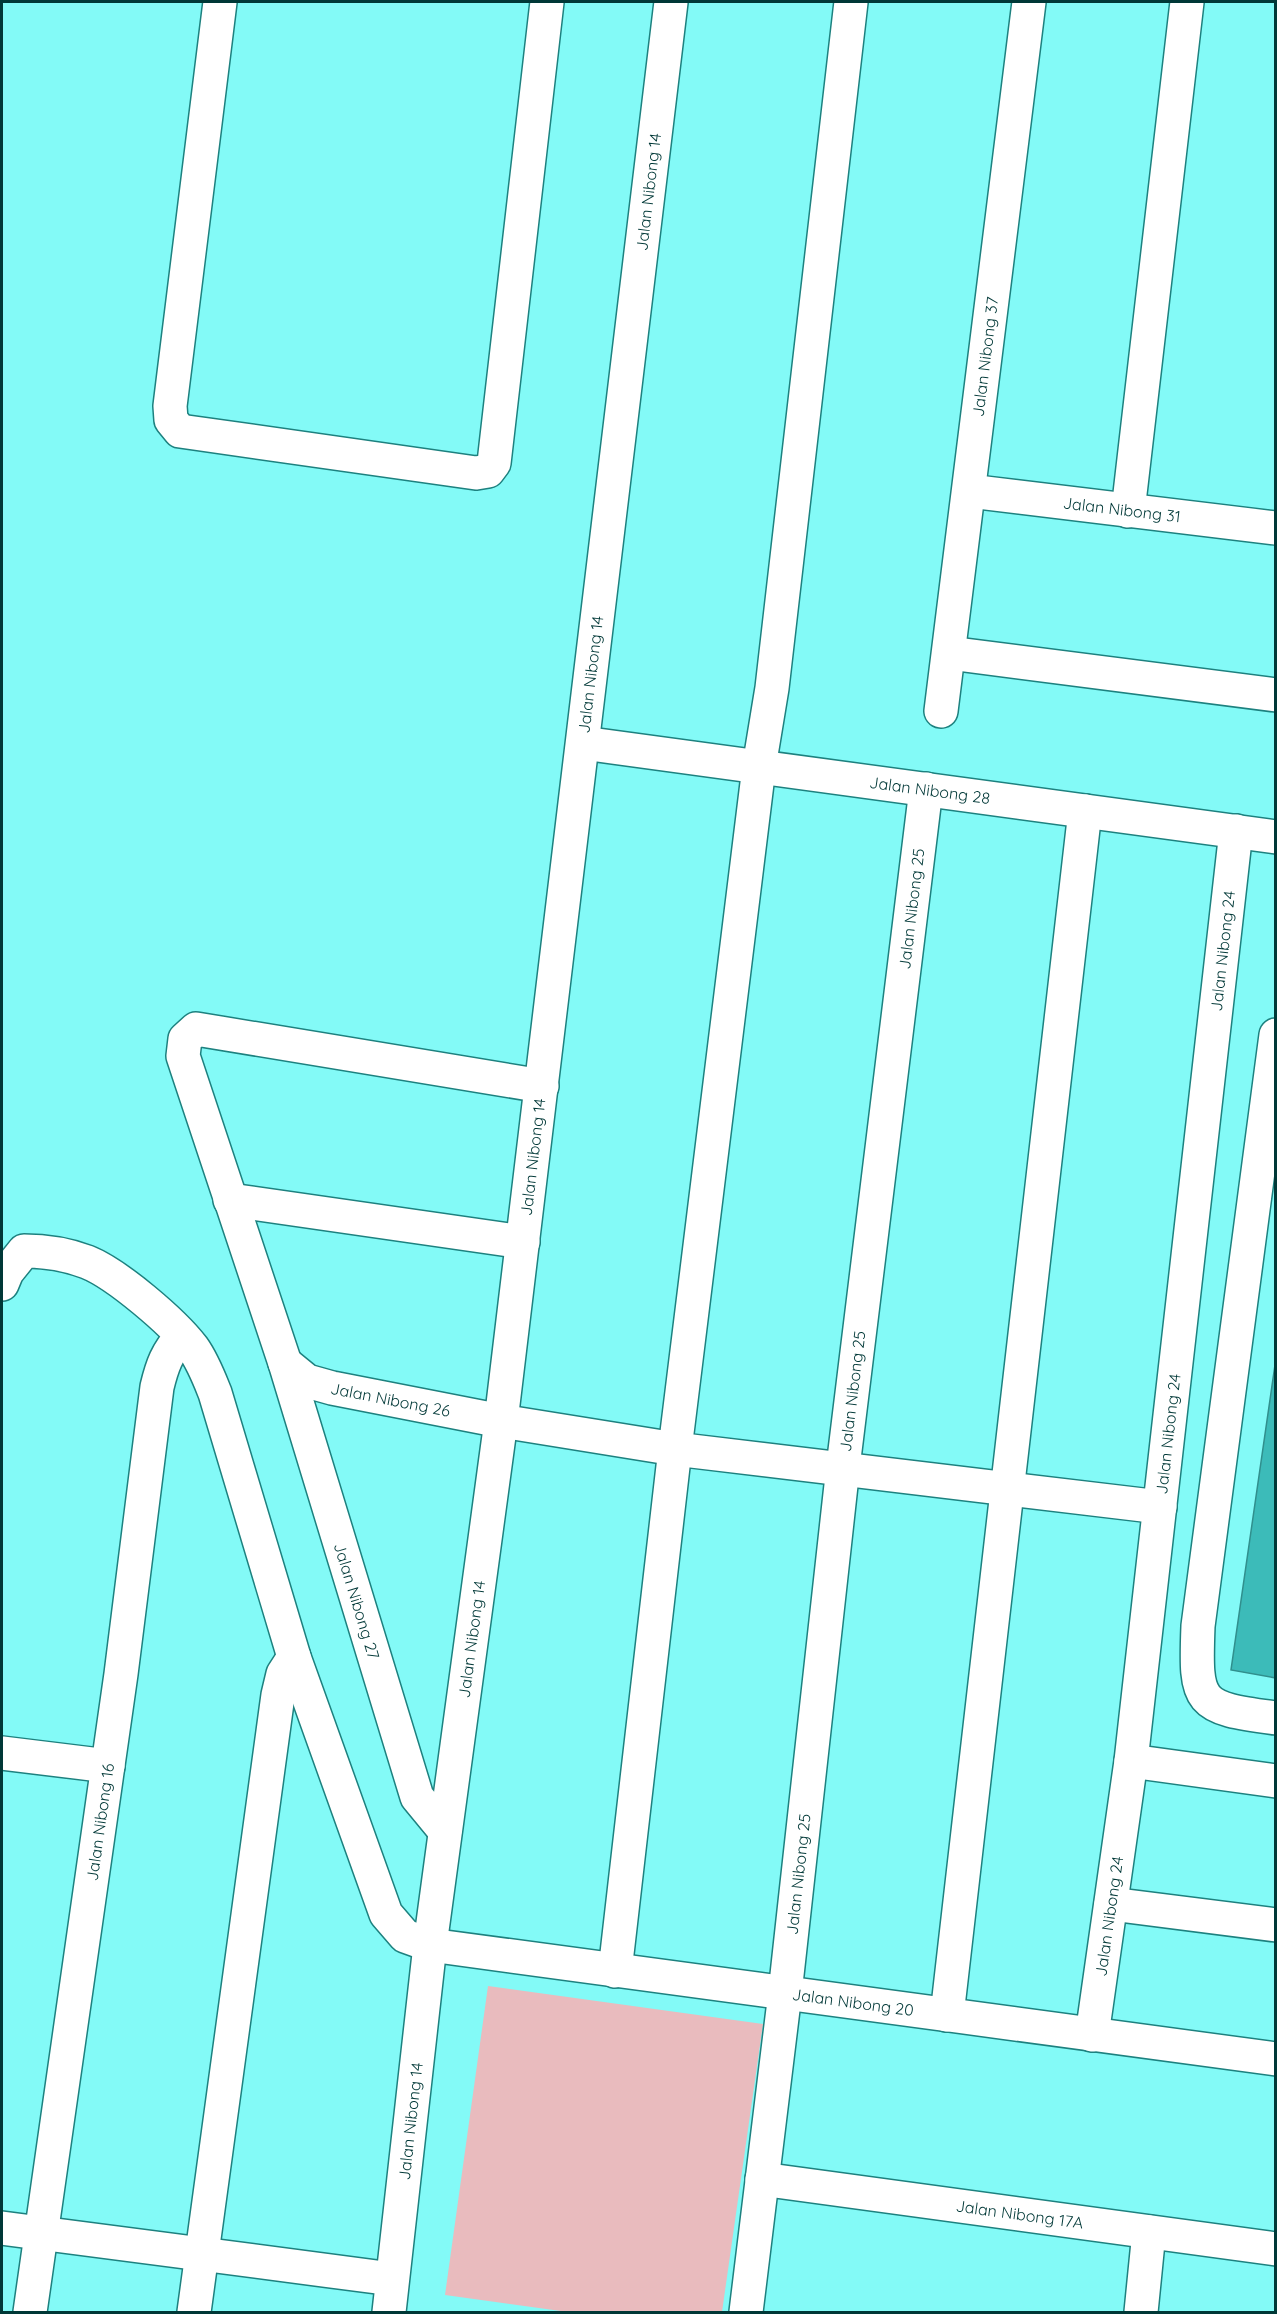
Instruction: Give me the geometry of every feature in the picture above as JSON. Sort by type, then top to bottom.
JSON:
[{"type":"street","points":[[220,2],[170,406],[171,420],[180,431],[476,473],[488,471],[494,463],[547,2]]},
{"type":"street","name":"Jalan Nibong 14","points":[[389,2313],[430,1945],[501,1421],[671,2]]},
{"type":"street","points":[[615,1971],[675,1449],[759,767],[772,688],[851,2]]},
{"type":"street","name":"Jalan Nibong 37","points":[[941,711],[1029,2]]},
{"type":"street","points":[[1128,511],[1187,2]]},
{"type":"street","name":"Jalan Nibong 31","points":[[969,491],[1275,528]]},
{"type":"street","points":[[949,653],[1275,695]]},
{"type":"street","name":"Jalan Nibong 28","points":[[583,743],[1275,837]]},
{"type":"street","name":"Jalan Nibong 25","points":[[746,2313],[785,1993],[843,1467],[926,789]]},
{"type":"street","points":[[947,2015],[1005,1490],[1085,812]]},
{"type":"street","name":"Jalan Nibong 24","points":[[1092,2035],[1131,1761],[1236,831]]},
{"type":"street","name":"Jalan Nibong 27","points":[[445,1831],[417,1797],[285,1363],[183,1056],[185,1039],[196,1029],[542,1086]]},
{"type":"street","points":[[1275,1035],[1197,1626],[1196,1673],[1202,1695],[1226,1712],[1275,1718]]},
{"type":"street","points":[[230,1200],[523,1242]]},
{"type":"street","name":"Jalan Nibong 20","points":[[2,1284],[7,1272],[24,1251],[53,1251],[88,1262],[125,1286],[182,1336],[205,1367],[215,1393],[294,1656],[386,1914],[405,1936],[430,1945],[1275,2059]]},
{"type":"street","name":"Jalan Nibong 16","points":[[30,2313],[108,1766],[157,1387],[162,1365],[170,1349],[182,1336]]},
{"type":"street","name":"Jalan Nibong 26","points":[[285,1363],[307,1381],[332,1388],[501,1421],[675,1449],[843,1467],[1005,1490],[1160,1507]]},
{"type":"street","points":[[194,2313],[278,1695],[283,1674],[294,1656]]},
{"type":"street","points":[[2,1753],[108,1766]]},
{"type":"street","points":[[1131,1761],[1275,1781]]},
{"type":"street","points":[[1111,1904],[1275,1925]]},
{"type":"street","name":"Jalan Nibong 17A","points":[[762,2179],[1275,2249]]},
{"type":"street","points":[[2,2228],[392,2279]]},
{"type":"street","points":[[1141,2313],[1149,2232]]},
{"type":"shaded area","points":[[488,1986],[763,2024],[722,2312],[568,2312],[445,2295]]},
{"type":"building","points":[[1276,1358],[1276,1678],[1231,1670]]}]
